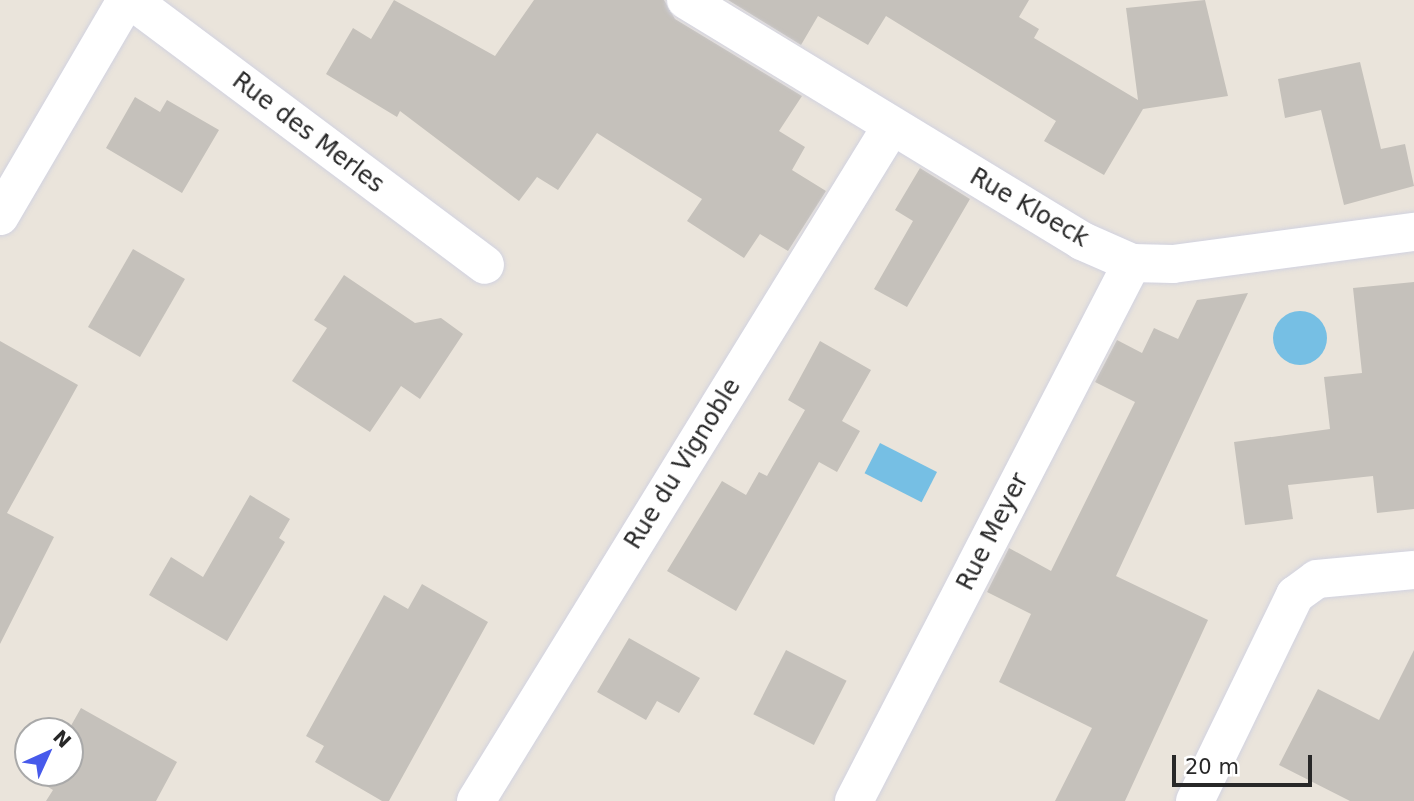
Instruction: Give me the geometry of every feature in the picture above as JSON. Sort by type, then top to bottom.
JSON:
[{"type":"street","points":[[0,216],[128,0]]},
{"type":"street","name":"Rue des Merles","points":[[128,0],[485,265]]},
{"type":"street","name":"Rue Kloeck","points":[[685,0],[1082,241],[1132,263],[1173,264],[1414,232]]},
{"type":"street","name":"Rue du Vignoble","points":[[475,801],[891,127]]},
{"type":"street","name":"Rue Meyer","points":[[854,801],[1132,263]]},
{"type":"street","points":[[1195,801],[1295,595],[1317,579],[1414,570]]},
{"type":"water","points":[[1305,311],[1315,315],[1323,323],[1327,338],[1323,353],[1315,361],[1295,365],[1285,361],[1277,353],[1273,333],[1277,323],[1285,315]]},
{"type":"water","points":[[880,443],[937,472],[922,502],[865,473]]},
{"type":"building","points":[[394,0],[495,56],[534,0],[664,0],[675,19],[802,96],[779,131],[805,147],[792,170],[826,191],[788,251],[760,234],[744,258],[687,221],[702,199],[597,133],[558,190],[537,177],[519,201],[400,111],[397,117],[326,74],[353,28],[371,39]]},
{"type":"building","points":[[728,0],[1029,0],[1019,17],[1039,29],[1034,38],[1138,100],[1126,8],[1205,0],[1228,96],[1143,109],[1104,175],[1044,141],[1056,121],[886,16],[868,45],[818,16],[801,45]]},
{"type":"building","points":[[1360,62],[1381,149],[1405,144],[1414,186],[1344,205],[1321,110],[1285,118],[1278,79]]},
{"type":"building","points":[[135,97],[160,112],[167,100],[219,130],[182,193],[106,148]]},
{"type":"building","points":[[920,168],[970,199],[907,307],[874,289],[913,221],[895,210]]},
{"type":"building","points":[[133,249],[185,279],[140,357],[88,327]]},
{"type":"building","points":[[344,275],[415,323],[441,318],[463,334],[420,399],[401,386],[370,432],[292,381],[327,328],[314,320]]},
{"type":"building","points":[[1414,282],[1414,509],[1377,513],[1373,476],[1288,485],[1293,519],[1245,525],[1234,442],[1330,429],[1324,377],[1362,373],[1353,288]]},
{"type":"building","points":[[1248,293],[1116,576],[1208,620],[1125,801],[1055,801],[1092,728],[999,682],[1031,614],[987,592],[1009,548],[1051,571],[1135,402],[1095,382],[1117,340],[1142,353],[1154,328],[1178,339],[1197,300]]},
{"type":"building","points":[[0,341],[78,385],[7,513],[54,537],[0,644]]},
{"type":"building","points":[[820,341],[871,370],[842,421],[860,431],[837,472],[819,462],[736,611],[667,571],[722,481],[746,495],[759,472],[767,476],[805,410],[788,400]]},
{"type":"building","points":[[250,495],[290,519],[279,538],[285,542],[227,641],[149,595],[171,557],[203,577]]},
{"type":"building","points":[[422,584],[488,622],[389,801],[382,801],[315,762],[324,746],[306,736],[384,595],[408,609]]},
{"type":"building","points":[[629,638],[700,678],[679,713],[657,701],[646,720],[597,692]]},
{"type":"building","points":[[786,650],[847,681],[814,745],[753,714]]},
{"type":"building","points":[[1414,650],[1414,801],[1350,801],[1279,765],[1318,689],[1379,720]]},
{"type":"building","points":[[81,708],[177,762],[156,801],[46,801],[53,790],[48,787],[84,787],[84,717],[76,717]]}]
